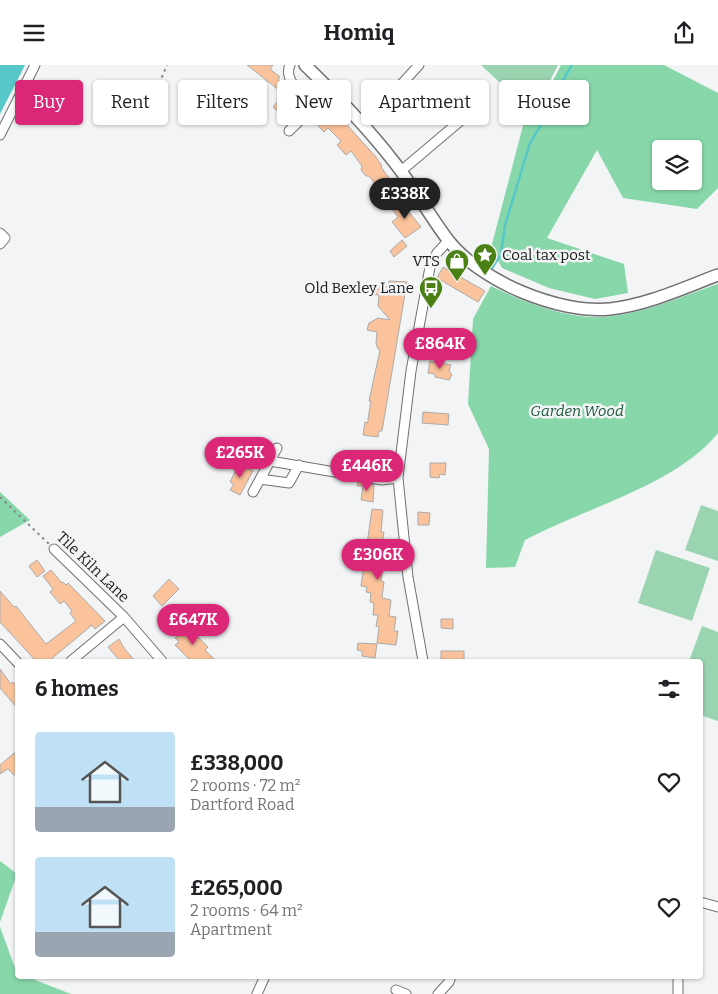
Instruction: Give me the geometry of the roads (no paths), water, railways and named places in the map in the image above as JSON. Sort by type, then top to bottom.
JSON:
[{"type":"main road","points":[[305,65],[316,80]]},
{"type":"main road","points":[[351,113],[361,122]]},
{"type":"main road","points":[[365,125],[401,171],[448,241],[472,264],[509,286],[546,300],[576,307],[609,309],[642,302],[718,275]]},
{"type":"street","points":[[0,135],[35,65]]},
{"type":"street","points":[[290,65],[287,71],[292,80]]},
{"type":"street","points":[[406,80],[420,65]]},
{"type":"street","points":[[289,131],[295,125]]},
{"type":"street","points":[[401,171],[455,125]]},
{"type":"street","points":[[0,233],[5,238],[0,245]]},
{"type":"street","points":[[423,659],[408,577],[398,477],[412,371],[430,267],[437,253],[448,241]]},
{"type":"street","points":[[253,492],[277,449]]},
{"type":"street","points":[[270,461],[382,479],[398,477]]},
{"type":"street","points":[[260,479],[289,483],[300,465]]},
{"type":"street","name":"Tile Kiln Lane","points":[[54,549],[124,617],[160,659]]},
{"type":"street","points":[[73,659],[124,617]]},
{"type":"street","points":[[0,644],[15,660]]},
{"type":"street","points":[[703,903],[718,907]]},
{"type":"street","points":[[257,994],[264,979]]},
{"type":"street","points":[[438,994],[450,979]]},
{"type":"street","points":[[678,979],[678,994]]},
{"type":"street","points":[[396,990],[406,994]]},
{"type":"water","points":[[0,65],[25,65],[17,80],[15,80],[15,85],[0,114]]},
{"type":"waterway","points":[[492,268],[501,254],[505,225],[530,143],[550,115],[557,90],[572,65]]},
{"type":"place","name":"Coal tax post","points":[[485,276]]},
{"type":"place","name":"VTS","points":[[457,282]]},
{"type":"place","name":"Old Bexley Lane","points":[[431,309]]},
{"type":"park label","name":"Garden Wood","points":[[577,411]]}]
